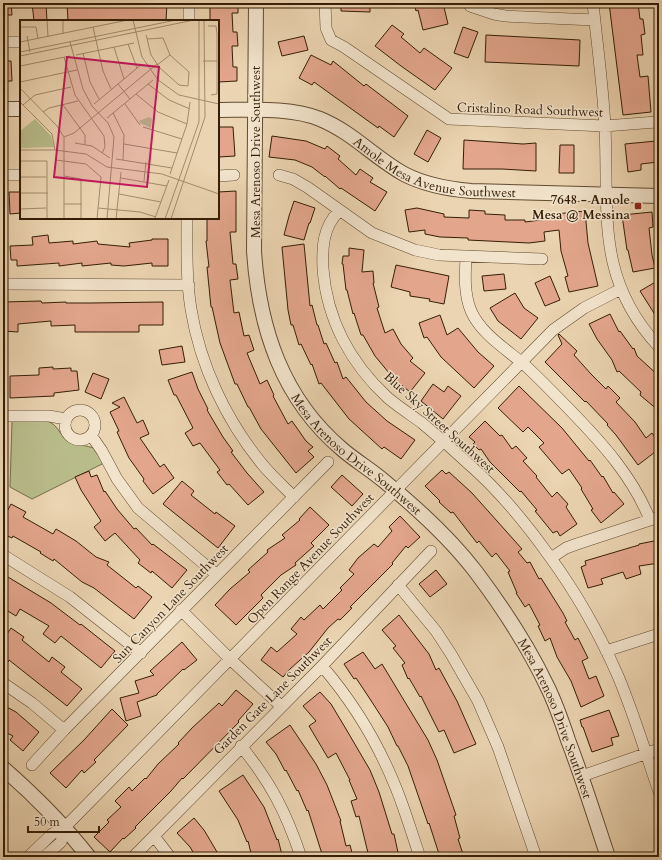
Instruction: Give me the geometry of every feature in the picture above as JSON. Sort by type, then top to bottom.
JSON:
[{"type":"street","points":[[189,3],[189,20]]},
{"type":"street","name":"Mesa Arenoso Drive Southwest","points":[[256,3],[254,251],[260,307],[275,355],[286,379],[300,402],[320,428],[343,449],[424,515],[480,577],[510,620],[534,660],[548,688],[582,776],[608,857]]},
{"type":"street","name":"Cristalino Road Southwest","points":[[325,3],[326,28],[331,40],[344,47],[448,119],[605,126],[656,122]]},
{"type":"street","points":[[593,3],[605,126],[607,228],[614,272],[621,290],[639,323],[659,347]]},
{"type":"street","points":[[469,4],[494,14],[505,16],[595,20]]},
{"type":"street","points":[[3,42],[20,42]]},
{"type":"street","points":[[3,108],[20,109]]},
{"type":"street","name":"Amole Mesa Avenue Southwest","points":[[219,110],[256,110],[296,113],[319,119],[337,127],[404,174],[425,183],[450,189],[659,196]]},
{"type":"street","points":[[3,175],[20,175]]},
{"type":"street","points":[[219,176],[234,175]]},
{"type":"street","points":[[279,175],[307,187],[339,211],[372,232],[414,250],[439,255],[466,257],[542,259]]},
{"type":"street","name":"Blue Sky Street Southwest","points":[[339,211],[332,219],[325,234],[322,256],[324,287],[339,333],[349,352],[360,368],[388,397],[474,468],[535,536],[551,558],[575,595],[618,676],[659,792]]},
{"type":"street","points":[[187,219],[187,263],[191,308],[201,351],[216,391],[234,425],[252,451],[271,474],[294,497]]},
{"type":"street","points":[[466,257],[466,293],[471,311],[487,334],[521,362],[560,400],[604,448],[627,476],[654,519],[566,548],[551,558]]},
{"type":"street","points":[[3,284],[188,285]]},
{"type":"street","name":"Open Range Avenue Southwest","points":[[28,857],[43,853],[52,834],[65,827],[231,660],[395,490],[553,330],[584,308],[621,290]]},
{"type":"street","points":[[82,410],[90,414],[95,422],[95,427],[91,435],[83,440],[72,437],[67,432],[66,419],[72,412],[82,410]]},
{"type":"street","points":[[3,416],[49,416],[66,419]]},
{"type":"street","points":[[91,435],[102,451],[117,479],[138,508],[217,575]]},
{"type":"street","name":"Sun Canyon Lane Southwest","points":[[32,765],[181,610],[328,462]]},
{"type":"street","name":"Garden Gate Lane Southwest","points":[[133,857],[241,746],[322,666],[431,551]]},
{"type":"street","points":[[3,555],[70,597],[141,653]]},
{"type":"street","points":[[398,585],[436,631],[478,701],[498,747],[536,857]]},
{"type":"street","points":[[181,610],[231,660],[281,706]]},
{"type":"street","points":[[606,651],[659,634]]},
{"type":"street","points":[[322,666],[342,691],[363,722],[381,754],[396,788],[420,857]]},
{"type":"street","points":[[3,682],[32,703],[64,730]]},
{"type":"street","points":[[241,746],[261,772],[275,794],[285,815],[301,857]]},
{"type":"street","points":[[582,776],[659,749]]},
{"type":"street","points":[[3,768],[32,793],[65,827],[89,857]]},
{"type":"street","points":[[154,836],[170,857]]},
{"type":"green space","points":[[12,421],[48,421],[55,426],[68,441],[96,449],[104,463],[32,499],[10,487]]},
{"type":"building","points":[[3,3],[11,3],[12,15],[3,15]]},
{"type":"building","points":[[32,3],[46,3],[47,20],[34,20]]},
{"type":"building","points":[[67,3],[167,3],[166,20],[68,20]]},
{"type":"building","points":[[210,3],[238,3],[238,13],[232,13],[233,32],[237,32],[238,46],[232,46],[233,67],[237,67],[237,81],[219,82],[219,20],[210,20]]},
{"type":"building","points":[[341,3],[370,3],[370,12],[341,11]]},
{"type":"building","points":[[414,3],[443,3],[448,24],[423,30],[418,10],[416,11]]},
{"type":"building","points":[[609,3],[638,3],[640,19],[643,19],[645,34],[641,35],[643,55],[637,55],[640,77],[648,76],[651,112],[623,115]]},
{"type":"building","points":[[392,25],[404,34],[401,37],[420,53],[424,48],[452,68],[435,90],[375,46]]},
{"type":"building","points":[[463,27],[478,32],[468,58],[454,53]]},
{"type":"building","points":[[486,35],[580,40],[579,66],[485,62]]},
{"type":"building","points":[[304,36],[308,50],[282,56],[278,42]]},
{"type":"building","points":[[311,55],[331,65],[333,61],[364,86],[366,84],[408,116],[394,137],[379,126],[378,128],[314,82],[312,85],[299,78]]},
{"type":"building","points":[[3,61],[11,61],[12,81],[3,81]]},
{"type":"building","points":[[219,127],[233,127],[235,156],[219,157]]},
{"type":"building","points":[[427,130],[441,138],[428,162],[414,154]]},
{"type":"building","points":[[272,136],[306,141],[325,149],[327,146],[340,156],[338,159],[356,175],[360,169],[373,178],[370,182],[387,192],[375,211],[341,188],[340,189],[312,167],[295,160],[269,157]]},
{"type":"building","points":[[464,140],[523,144],[536,143],[536,171],[463,169]]},
{"type":"building","points":[[656,141],[658,162],[641,164],[641,170],[628,172],[625,144]]},
{"type":"building","points":[[560,145],[574,145],[574,173],[559,173]]},
{"type":"building","points":[[236,191],[236,232],[230,232],[233,264],[236,264],[238,279],[230,280],[234,313],[239,312],[244,336],[249,335],[254,350],[247,353],[260,384],[267,380],[274,395],[273,396],[288,424],[292,421],[306,441],[313,447],[308,451],[314,457],[296,473],[261,429],[248,407],[237,384],[235,384],[220,343],[211,307],[206,241],[207,219],[219,219],[219,192]]},
{"type":"building","points":[[9,192],[20,192],[20,213],[10,214]]},
{"type":"building","points":[[294,201],[315,208],[304,240],[284,235]]},
{"type":"building","points":[[417,208],[444,214],[444,217],[469,218],[469,210],[485,211],[485,214],[505,215],[505,220],[525,220],[525,222],[556,218],[556,214],[585,211],[588,243],[598,286],[569,292],[565,277],[568,276],[561,251],[559,230],[544,232],[545,241],[529,243],[440,237],[425,234],[425,230],[409,232],[405,210]]},
{"type":"building","points":[[652,212],[653,227],[649,228],[655,268],[633,272],[627,250],[622,215]]},
{"type":"building","points":[[48,235],[49,243],[73,241],[73,244],[97,241],[98,244],[130,247],[129,243],[152,239],[168,239],[168,266],[152,266],[152,263],[124,266],[111,265],[111,263],[82,266],[82,263],[59,266],[59,263],[17,266],[17,260],[11,260],[10,246],[33,245],[32,237]]},
{"type":"building","points":[[304,244],[310,306],[312,305],[324,344],[326,343],[335,363],[337,362],[343,379],[346,377],[366,402],[387,421],[415,440],[401,459],[384,447],[382,449],[349,419],[321,383],[319,384],[312,364],[311,365],[301,344],[299,345],[293,325],[291,325],[288,310],[282,247]]},
{"type":"building","points":[[349,248],[364,250],[362,272],[373,271],[373,283],[379,307],[377,308],[385,333],[393,329],[401,344],[413,358],[410,361],[425,373],[410,392],[394,379],[375,356],[363,335],[361,335],[346,290],[342,264],[343,256],[349,256]]},
{"type":"building","points":[[396,265],[449,276],[444,304],[429,301],[430,299],[410,296],[410,292],[391,287]]},
{"type":"building","points":[[504,274],[506,289],[484,291],[482,276]]},
{"type":"building","points":[[550,276],[560,300],[545,306],[535,283]]},
{"type":"building","points":[[659,280],[659,321],[640,291]]},
{"type":"building","points":[[515,293],[524,308],[538,318],[521,339],[498,321],[490,308]]},
{"type":"building","points":[[41,301],[42,303],[163,302],[163,325],[139,325],[139,332],[75,332],[75,325],[51,326],[51,321],[18,324],[18,332],[3,331],[3,302]]},
{"type":"building","points":[[610,314],[619,332],[620,331],[633,349],[634,348],[637,356],[659,376],[659,411],[640,395],[641,392],[619,371],[617,372],[612,360],[597,339],[589,324]]},
{"type":"building","points":[[440,315],[447,335],[458,328],[478,352],[494,366],[474,388],[441,357],[427,337],[424,338],[419,323]]},
{"type":"building","points":[[559,334],[577,351],[574,355],[591,374],[606,389],[608,386],[620,398],[616,402],[635,422],[646,438],[652,433],[659,443],[659,449],[638,465],[607,425],[608,424],[545,362],[562,344],[558,335]]},
{"type":"building","points":[[182,346],[185,362],[162,365],[159,350]]},
{"type":"building","points":[[53,367],[53,369],[71,368],[71,371],[77,371],[79,390],[54,393],[54,396],[10,398],[10,376],[39,375],[39,368]]},
{"type":"building","points":[[192,372],[198,389],[208,409],[207,410],[233,451],[231,452],[264,492],[248,505],[229,484],[227,485],[217,472],[220,470],[200,443],[193,446],[185,433],[193,428],[176,395],[174,395],[168,380]]},
{"type":"building","points":[[93,373],[109,379],[101,399],[85,392]]},
{"type":"building","points":[[433,384],[444,392],[448,386],[461,396],[443,419],[421,401]]},
{"type":"building","points":[[519,386],[562,428],[589,461],[590,460],[602,477],[603,476],[613,493],[614,492],[624,504],[601,523],[591,510],[593,509],[581,489],[582,488],[569,469],[562,474],[539,447],[544,443],[528,427],[523,432],[498,408]]},
{"type":"building","points":[[124,397],[137,423],[143,420],[149,434],[140,438],[160,467],[164,464],[174,478],[153,494],[129,458],[110,412],[120,407],[112,403]]},
{"type":"building","points":[[485,421],[500,436],[502,435],[512,449],[516,446],[527,458],[523,461],[537,476],[536,477],[552,497],[557,492],[568,504],[566,507],[577,524],[560,536],[557,531],[553,533],[535,511],[537,510],[521,491],[520,492],[490,462],[481,449],[479,450],[473,444],[475,442],[469,437]]},
{"type":"building","points":[[442,470],[446,474],[449,472],[472,493],[522,549],[518,552],[527,563],[530,562],[539,579],[541,578],[563,613],[567,621],[565,622],[575,640],[578,638],[588,658],[582,661],[589,679],[596,676],[604,696],[581,707],[571,681],[557,657],[550,638],[545,641],[538,626],[540,625],[529,604],[525,607],[516,593],[508,572],[510,571],[496,553],[492,557],[479,541],[477,543],[453,512],[451,513],[439,502],[440,501],[425,486]]},
{"type":"building","points":[[89,471],[91,477],[97,475],[104,492],[105,491],[117,509],[134,529],[136,528],[152,545],[153,544],[187,570],[172,588],[152,571],[151,573],[138,563],[140,560],[115,533],[105,541],[94,527],[101,521],[81,490],[75,477]]},
{"type":"building","points":[[342,475],[363,494],[352,506],[331,487]]},
{"type":"building","points":[[182,481],[194,491],[191,495],[215,514],[216,512],[235,526],[218,548],[163,504]]},
{"type":"building","points":[[11,504],[26,512],[23,517],[53,534],[56,529],[76,541],[96,557],[109,562],[107,565],[136,588],[138,586],[152,597],[134,619],[94,588],[82,582],[54,559],[53,561],[40,553],[41,552],[13,536],[12,538],[3,534],[3,519]]},
{"type":"building","points":[[310,507],[329,525],[311,543],[314,546],[295,563],[296,565],[281,575],[261,595],[263,598],[236,625],[215,605],[230,589],[250,572],[248,570],[268,552],[267,550],[285,538],[282,535],[300,520],[299,519]]},
{"type":"building","points":[[400,516],[420,537],[408,548],[406,546],[392,563],[393,564],[350,607],[352,608],[340,620],[338,619],[328,628],[309,652],[283,677],[261,660],[271,647],[277,652],[297,634],[291,629],[301,617],[304,620],[320,605],[323,609],[342,590],[340,588],[354,574],[349,570],[358,558],[374,544],[378,547],[392,531],[389,527]]},
{"type":"building","points":[[659,540],[659,563],[639,566],[641,574],[626,579],[623,572],[601,579],[603,584],[588,588],[581,567],[586,565],[585,561],[639,544]]},
{"type":"building","points":[[436,570],[447,584],[430,597],[419,584]]},
{"type":"building","points":[[3,574],[51,603],[115,651],[101,668],[61,636],[55,643],[43,634],[49,626],[20,609],[16,616],[3,608]]},
{"type":"building","points":[[399,615],[429,654],[436,670],[439,668],[457,701],[476,744],[454,753],[444,730],[439,732],[421,696],[420,697],[409,678],[408,679],[402,665],[405,663],[393,648],[396,646],[382,630]]},
{"type":"building","points":[[11,628],[24,637],[22,640],[49,662],[52,657],[65,667],[61,672],[82,689],[67,706],[9,660],[8,662],[3,659],[3,640]]},
{"type":"building","points":[[182,642],[197,660],[184,670],[183,669],[157,695],[137,702],[141,716],[126,721],[120,698],[139,693],[135,681],[154,675],[150,671]]},
{"type":"building","points":[[363,652],[375,669],[382,664],[428,740],[437,760],[456,815],[454,816],[460,838],[458,839],[464,857],[440,857],[408,766],[388,727],[356,678],[354,679],[344,664]]},
{"type":"building","points":[[236,690],[253,704],[238,721],[239,722],[183,779],[182,778],[135,827],[136,828],[124,839],[123,838],[110,852],[94,837],[109,822],[107,820],[121,807],[115,801],[129,787],[132,791],[145,778],[146,779],[192,728],[219,703],[222,706]]},
{"type":"building","points":[[320,692],[331,704],[370,770],[379,792],[392,834],[394,834],[399,857],[369,857],[359,816],[356,817],[351,801],[357,799],[350,780],[336,753],[328,758],[309,726],[316,721],[303,706]]},
{"type":"building","points":[[3,705],[16,712],[39,732],[23,751],[10,740],[13,736],[3,731]]},
{"type":"building","points":[[112,709],[128,725],[94,760],[96,762],[84,773],[82,770],[66,788],[50,773],[84,740]]},
{"type":"building","points":[[609,710],[619,736],[611,738],[613,745],[592,752],[580,720]]},
{"type":"building","points":[[290,725],[316,764],[327,785],[341,821],[346,846],[350,845],[353,857],[323,857],[308,810],[307,811],[298,790],[297,791],[286,770],[285,771],[276,754],[266,742]]},
{"type":"building","points":[[243,775],[264,807],[277,840],[278,839],[282,855],[273,857],[252,857],[248,841],[247,842],[238,820],[219,791]]},
{"type":"building","points":[[194,818],[204,830],[220,857],[196,857],[190,847],[177,833]]},
{"type":"place","name":"7648 - Amole Mesa @ Messina","points":[[638,206]]}]
